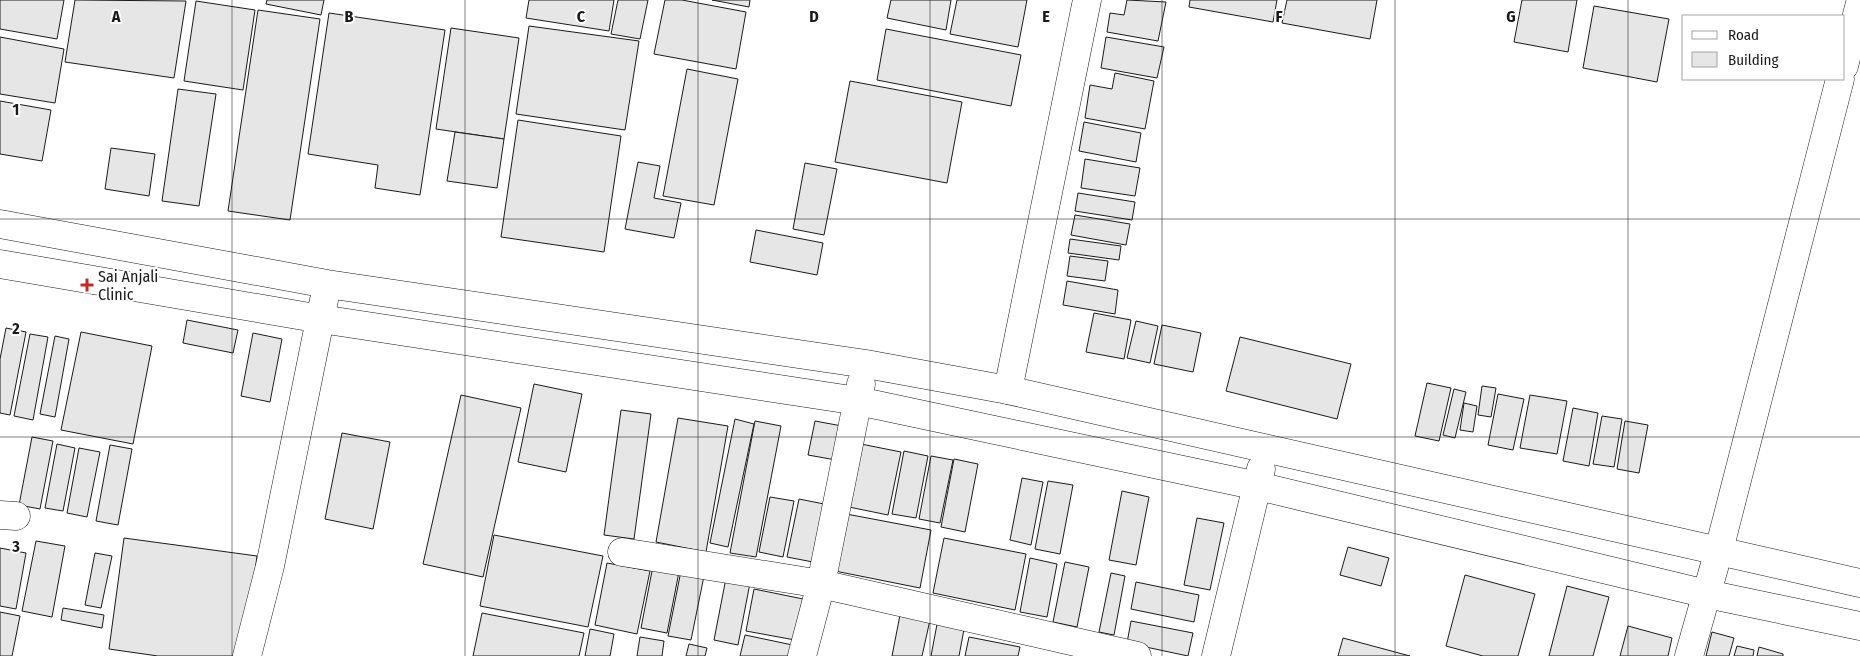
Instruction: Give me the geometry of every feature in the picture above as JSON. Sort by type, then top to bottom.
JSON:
[{"type":"street","points":[[1008,390],[1087,0]]},
{"type":"street","points":[[1845,62],[1860,3]]},
{"type":"street","points":[[1689,656],[1719,550],[1840,80]]},
{"type":"street","points":[[0,224],[327,284],[866,364],[1008,390],[1860,583]]},
{"type":"street","points":[[0,264],[321,319],[858,401],[1258,486],[1707,594],[1860,626]]},
{"type":"street","points":[[247,656],[270,566],[327,284]]},
{"type":"street","points":[[802,656],[821,584],[866,364]]},
{"type":"street","points":[[1216,656],[1266,448]]},
{"type":"street","points":[[622,552],[821,584],[1137,656]]},
{"type":"building","points":[[0,0],[64,0],[57,39],[0,29]]},
{"type":"building","points":[[75,0],[186,1],[174,78],[65,62]]},
{"type":"building","points":[[267,0],[324,0],[321,15],[266,4]]},
{"type":"building","points":[[529,0],[614,0],[609,31],[526,18]]},
{"type":"building","points":[[618,0],[648,0],[640,39],[611,34]]},
{"type":"building","points":[[665,0],[682,0],[746,12],[736,69],[654,54]]},
{"type":"building","points":[[712,0],[750,0],[749,7]]},
{"type":"building","points":[[891,0],[951,0],[946,30],[887,18]]},
{"type":"building","points":[[957,0],[1027,0],[1018,47],[950,34]]},
{"type":"building","points":[[1127,0],[1166,2],[1158,41],[1107,32],[1110,13],[1124,15]]},
{"type":"building","points":[[1190,0],[1277,0],[1273,22],[1189,7]]},
{"type":"building","points":[[1287,0],[1377,0],[1370,39],[1282,23]]},
{"type":"building","points":[[1522,0],[1577,0],[1568,52],[1514,42]]},
{"type":"building","points":[[196,1],[255,10],[243,90],[184,81]]},
{"type":"building","points":[[1594,6],[1669,19],[1657,82],[1583,68]]},
{"type":"building","points":[[258,10],[320,19],[290,220],[228,211]]},
{"type":"building","points":[[329,13],[445,30],[420,195],[375,188],[378,165],[308,154]]},
{"type":"building","points":[[529,26],[639,41],[625,130],[516,114]]},
{"type":"building","points":[[451,28],[519,38],[504,139],[436,129]]},
{"type":"building","points":[[886,29],[1021,55],[1011,106],[877,80]]},
{"type":"building","points":[[0,37],[64,49],[55,103],[0,94]]},
{"type":"building","points":[[1106,37],[1164,47],[1157,78],[1101,68]]},
{"type":"building","points":[[687,69],[738,79],[714,205],[663,196]]},
{"type":"building","points":[[1115,73],[1154,81],[1145,129],[1085,118],[1090,85],[1112,89]]},
{"type":"building","points":[[850,81],[962,102],[947,183],[835,162]]},
{"type":"building","points":[[178,89],[216,94],[199,206],[162,201]]},
{"type":"building","points":[[0,101],[51,110],[42,161],[0,154]]},
{"type":"building","points":[[518,120],[621,136],[604,252],[501,237]]},
{"type":"building","points":[[1084,122],[1141,133],[1136,162],[1079,151]]},
{"type":"building","points":[[455,132],[504,139],[497,188],[447,181]]},
{"type":"building","points":[[111,148],[155,154],[149,196],[105,189]]},
{"type":"building","points":[[1085,159],[1140,168],[1135,196],[1081,188]]},
{"type":"building","points":[[638,162],[660,166],[654,198],[681,203],[674,238],[625,229]]},
{"type":"building","points":[[805,163],[837,169],[824,235],[793,229]]},
{"type":"building","points":[[1078,193],[1135,202],[1132,220],[1075,211]]},
{"type":"building","points":[[1075,215],[1130,224],[1126,245],[1071,235]]},
{"type":"building","points":[[756,230],[823,243],[817,275],[750,262]]},
{"type":"building","points":[[1070,239],[1121,246],[1119,260],[1068,253]]},
{"type":"building","points":[[1070,256],[1108,261],[1105,281],[1067,276]]},
{"type":"building","points":[[1067,281],[1118,290],[1115,314],[1063,305]]},
{"type":"building","points":[[1094,313],[1131,320],[1124,359],[1086,352]]},
{"type":"building","points":[[187,320],[238,330],[233,353],[183,343]]},
{"type":"building","points":[[1136,321],[1158,326],[1150,363],[1127,358]]},
{"type":"building","points":[[1162,325],[1201,333],[1193,372],[1154,364]]},
{"type":"building","points":[[6,328],[26,332],[10,415],[0,413],[0,359]]},
{"type":"building","points":[[81,332],[152,346],[133,444],[61,430]]},
{"type":"building","points":[[253,333],[282,339],[270,402],[241,396]]},
{"type":"building","points":[[30,334],[48,337],[33,420],[14,416]]},
{"type":"building","points":[[55,336],[69,339],[55,417],[40,414]]},
{"type":"building","points":[[1240,337],[1351,364],[1337,419],[1226,391]]},
{"type":"building","points":[[1427,383],[1451,388],[1439,441],[1415,436]]},
{"type":"building","points":[[534,384],[582,394],[566,472],[518,462]]},
{"type":"building","points":[[1482,386],[1496,388],[1491,417],[1478,415]]},
{"type":"building","points":[[1454,389],[1466,392],[1455,438],[1443,435]]},
{"type":"building","points":[[1498,394],[1524,399],[1513,450],[1488,445]]},
{"type":"building","points":[[461,395],[521,408],[483,577],[423,564]]},
{"type":"building","points":[[1530,395],[1567,401],[1557,454],[1520,448]]},
{"type":"building","points":[[1464,403],[1477,406],[1473,432],[1460,430]]},
{"type":"building","points":[[1573,408],[1598,413],[1589,466],[1563,461]]},
{"type":"building","points":[[621,410],[651,414],[634,539],[604,535]]},
{"type":"building","points":[[1602,416],[1622,419],[1614,467],[1593,464]]},
{"type":"building","points":[[678,418],[728,426],[706,552],[656,542]]},
{"type":"building","points":[[735,419],[754,424],[728,547],[710,543]]},
{"type":"building","points":[[755,421],[781,426],[756,557],[730,553]]},
{"type":"building","points":[[815,421],[842,426],[836,460],[808,455]]},
{"type":"building","points":[[1625,421],[1648,425],[1639,473],[1617,469]]},
{"type":"building","points":[[342,433],[390,442],[373,529],[325,519]]},
{"type":"building","points":[[32,437],[53,441],[40,509],[19,505]]},
{"type":"building","points":[[57,444],[75,448],[63,511],[45,508]]},
{"type":"building","points":[[861,444],[901,452],[888,515],[849,507]]},
{"type":"building","points":[[110,445],[132,449],[118,525],[96,521]]},
{"type":"building","points":[[79,448],[100,452],[87,517],[67,513]]},
{"type":"building","points":[[904,451],[928,456],[916,518],[892,514]]},
{"type":"building","points":[[931,456],[953,460],[940,523],[919,519]]},
{"type":"building","points":[[954,459],[978,464],[965,532],[941,527]]},
{"type":"building","points":[[1022,478],[1043,482],[1031,545],[1010,540]]},
{"type":"building","points":[[1048,481],[1073,485],[1060,554],[1035,549]]},
{"type":"building","points":[[1122,491],[1149,497],[1136,565],[1109,560]]},
{"type":"building","points":[[770,497],[794,501],[783,557],[759,552]]},
{"type":"building","points":[[799,499],[824,504],[813,562],[787,557]]},
{"type":"building","points":[[841,513],[931,530],[920,588],[830,570]]},
{"type":"building","points":[[1197,518],[1224,523],[1210,590],[1184,585]]},
{"type":"building","points":[[494,535],[603,556],[588,627],[480,606]]},
{"type":"building","points":[[124,538],[257,556],[244,656],[158,656],[109,649]]},
{"type":"building","points":[[944,538],[1026,554],[1015,610],[933,593]]},
{"type":"building","points":[[36,541],[65,546],[52,617],[22,611]]},
{"type":"building","points":[[1348,547],[1389,558],[1381,586],[1340,575]]},
{"type":"building","points":[[0,548],[26,553],[16,609],[0,606]]},
{"type":"building","points":[[95,553],[112,556],[101,608],[85,605]]},
{"type":"building","points":[[1030,558],[1057,564],[1047,617],[1020,612]]},
{"type":"building","points":[[1065,562],[1089,567],[1077,627],[1053,622]]},
{"type":"building","points":[[607,563],[650,571],[637,634],[595,625]]},
{"type":"building","points":[[653,566],[679,572],[667,633],[641,628]]},
{"type":"building","points":[[681,571],[704,576],[691,640],[668,636]]},
{"type":"building","points":[[1111,573],[1125,576],[1114,635],[1099,632]]},
{"type":"building","points":[[1465,575],[1535,594],[1518,656],[1483,656],[1446,646]]},
{"type":"building","points":[[726,578],[750,583],[738,645],[714,640]]},
{"type":"building","points":[[1136,582],[1199,595],[1194,622],[1131,609]]},
{"type":"building","points":[[1567,586],[1609,597],[1593,656],[1549,656]]},
{"type":"building","points":[[754,589],[813,601],[806,642],[746,631]]},
{"type":"building","points":[[63,608],[104,615],[102,628],[61,620]]},
{"type":"building","points":[[0,612],[20,616],[12,656],[0,656]]},
{"type":"building","points":[[482,613],[584,633],[579,656],[473,656]]},
{"type":"building","points":[[900,615],[930,620],[922,656],[892,656]]},
{"type":"building","points":[[938,619],[965,624],[959,656],[931,656]]},
{"type":"building","points":[[1131,621],[1193,633],[1188,656],[1127,643]]},
{"type":"building","points":[[1628,626],[1672,638],[1668,656],[1620,656]]},
{"type":"building","points":[[590,629],[614,634],[610,656],[585,656]]},
{"type":"building","points":[[1712,632],[1734,638],[1729,656],[1706,656]]},
{"type":"building","points":[[745,635],[802,647],[800,656],[740,656]]},
{"type":"building","points":[[640,637],[664,641],[662,656],[637,656]]},
{"type":"building","points":[[969,637],[1020,647],[1018,656],[965,656]]},
{"type":"building","points":[[1343,638],[1410,656],[1338,656]]},
{"type":"building","points":[[689,644],[707,648],[705,656],[686,656]]},
{"type":"building","points":[[1737,646],[1754,650],[1753,656],[1734,656]]},
{"type":"building","points":[[1759,647],[1783,654],[1783,656],[1757,656]]},
{"type":"place","name":"Sai Anjali Clinic","points":[[87,285]]}]
